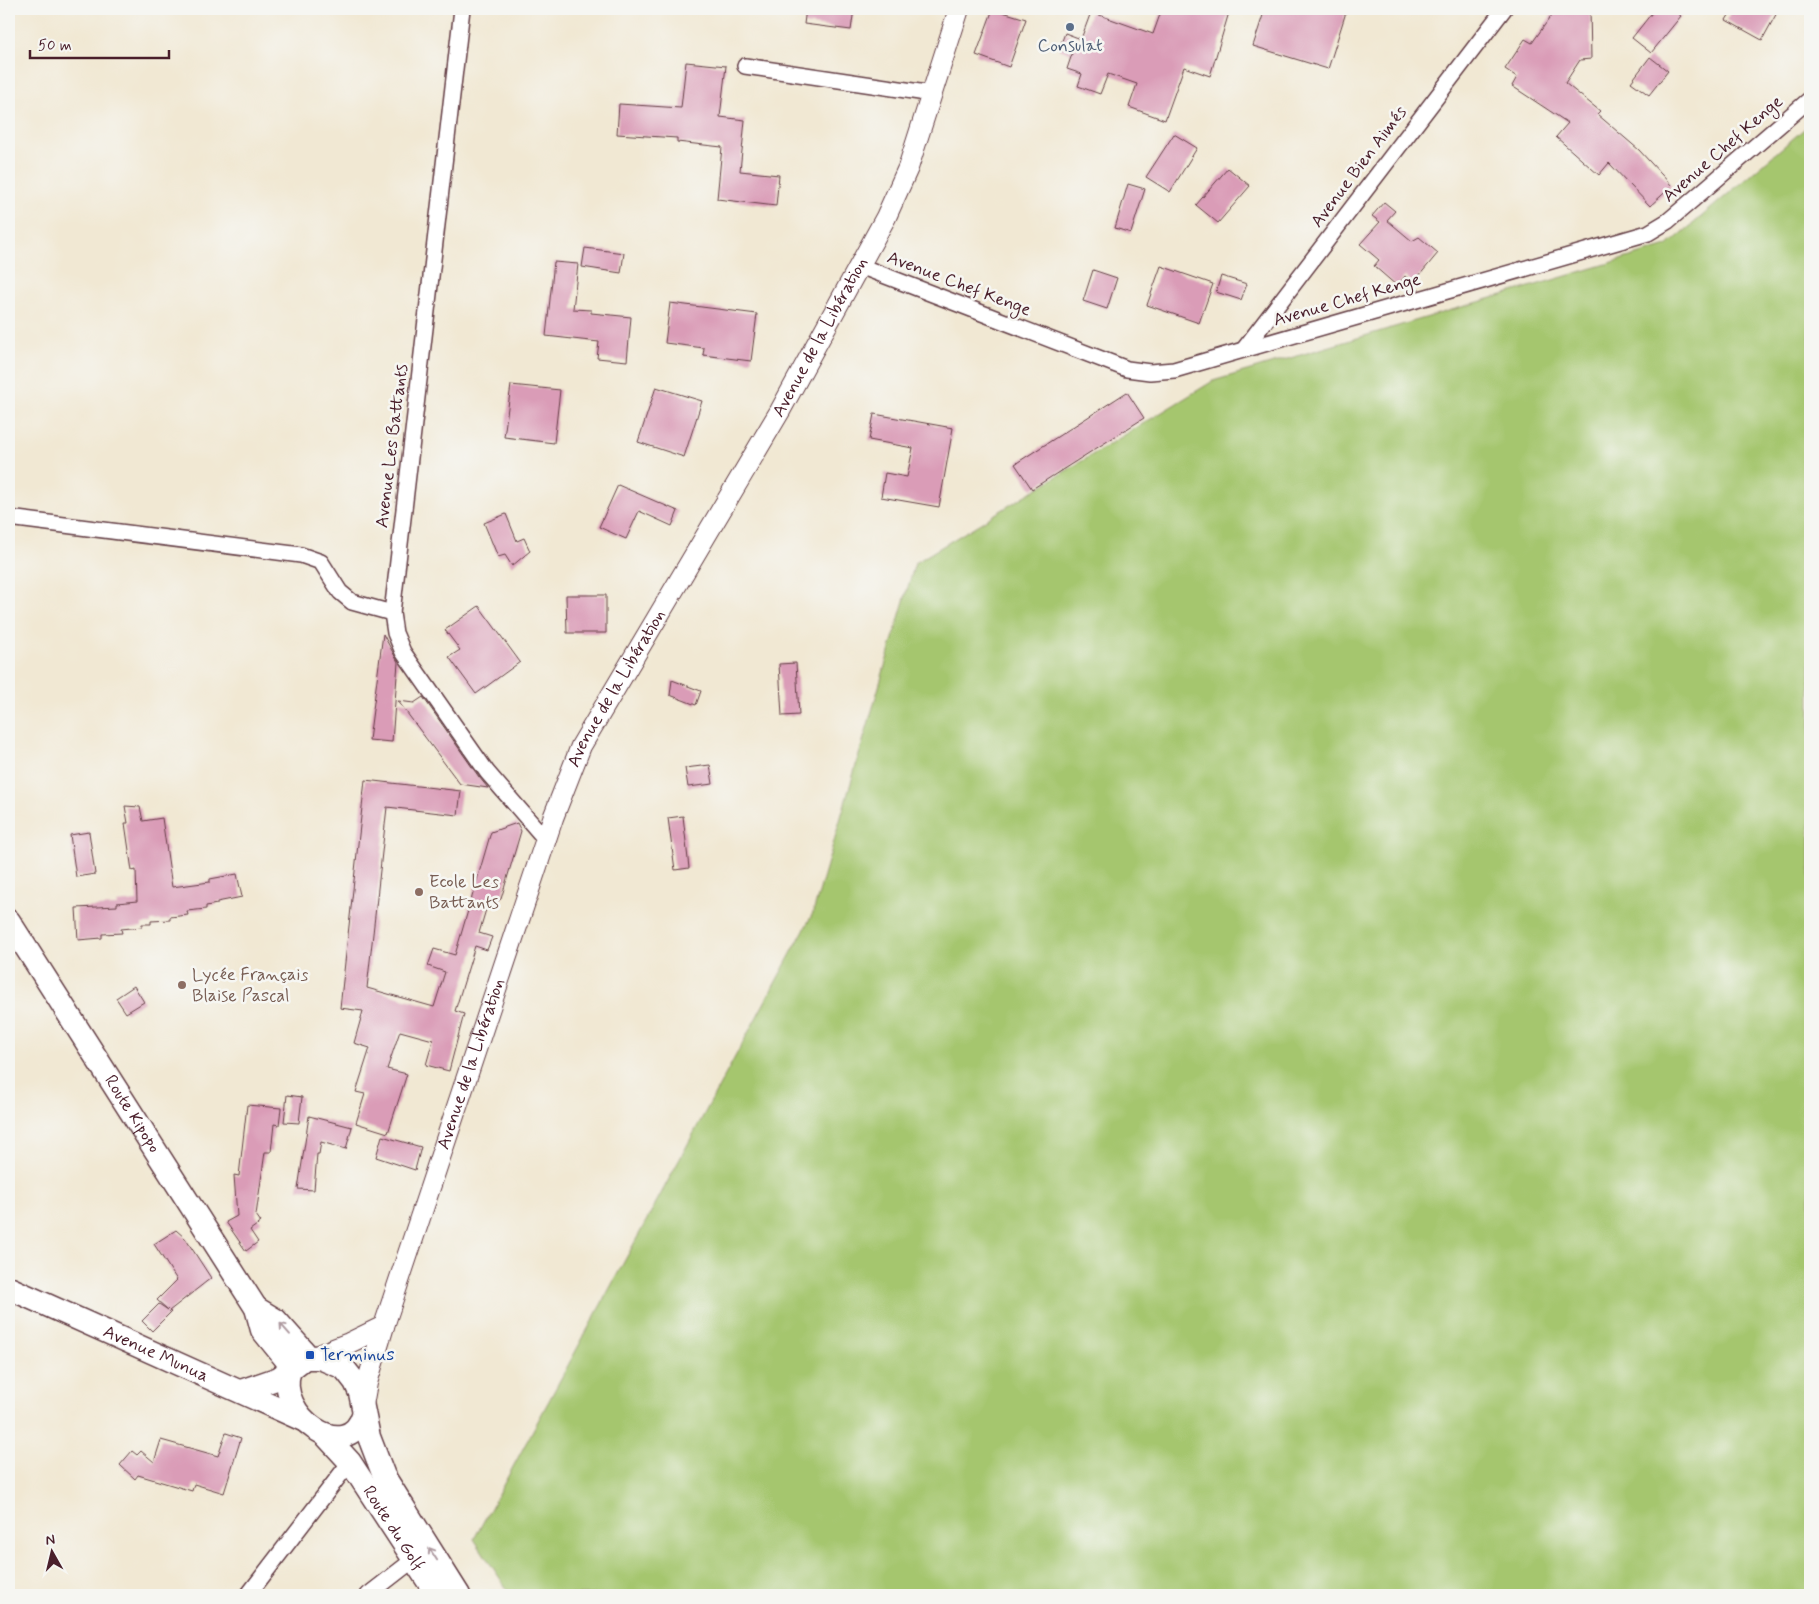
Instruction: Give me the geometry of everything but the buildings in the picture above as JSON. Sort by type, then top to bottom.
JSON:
[{"type":"main road","name":"Route Kipopo","points":[[9,921],[256,1308],[262,1330],[301,1363]]},
{"type":"main road","name":"Avenue Munua","points":[[9,1288],[241,1391],[313,1427]]},
{"type":"main road","points":[[241,1391],[273,1381],[301,1363],[328,1360],[344,1368],[358,1387],[373,1451],[384,1476],[459,1595]]},
{"type":"main road","points":[[301,1363],[288,1382],[289,1397],[313,1427],[350,1462]]},
{"type":"main road","points":[[313,1427],[337,1436],[348,1433],[358,1426],[363,1410]]},
{"type":"main road","name":"Route du Golf","points":[[350,1462],[436,1595]]},
{"type":"street","name":"Avenue Les Battants","points":[[462,9],[392,613],[395,633],[403,652],[487,772],[546,840]]},
{"type":"street","name":"Avenue de la Libération","points":[[363,1410],[367,1383],[384,1326],[546,840],[582,746],[780,411],[860,266],[908,168],[958,9]]},
{"type":"street","name":"Avenue Bien Aimés","points":[[1244,349],[1504,9]]},
{"type":"street","points":[[745,66],[932,94]]},
{"type":"street","name":"Avenue Chef Kenge","points":[[860,266],[1126,369],[1150,372],[1174,370],[1648,233],[1668,221],[1810,99]]},
{"type":"street","points":[[9,518],[301,555],[321,562],[340,592],[352,602],[392,613]]},
{"type":"street","points":[[301,1363],[384,1326]]},
{"type":"street","points":[[248,1595],[350,1462]]},
{"type":"street","points":[[368,1595],[413,1560]]},
{"type":"green space","points":[[1810,124],[1810,1595],[511,1595],[474,1539],[813,913],[915,563],[1213,381],[1667,246]]},
{"type":"place","name":"Consulat","points":[[1070,27]]},
{"type":"place","name":"Ecole Les Battants","points":[[419,892]]},
{"type":"place","name":"Lycée Français Blaise Pascal","points":[[182,985]]},
{"type":"place","name":"Terminus","points":[[310,1355]]}]
